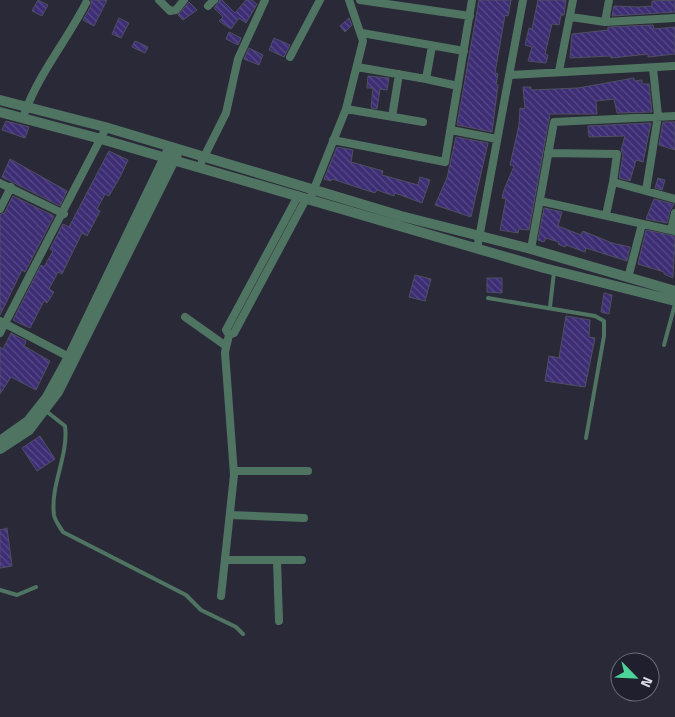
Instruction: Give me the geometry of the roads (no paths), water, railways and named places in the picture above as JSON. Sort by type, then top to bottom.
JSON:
[{"type":"street","points":[[158,0],[170,11],[176,10],[184,0]]},
{"type":"street","points":[[208,6],[214,0]]},
{"type":"street","points":[[199,168],[226,113],[238,59],[265,0]]},
{"type":"street","points":[[290,57],[320,0]]},
{"type":"street","points":[[221,596],[234,470],[226,346],[229,335],[234,333],[307,196],[346,110],[363,41],[349,0]]},
{"type":"street","points":[[360,0],[470,16]]},
{"type":"street","points":[[333,140],[445,162],[472,0]]},
{"type":"street","points":[[477,249],[510,75],[522,0]]},
{"type":"street","points":[[559,71],[574,0]]},
{"type":"street","points":[[605,22],[609,0]]},
{"type":"street","points":[[23,118],[49,61],[68,38],[86,3]]},
{"type":"street","points":[[571,17],[605,22],[675,18]]},
{"type":"street","points":[[362,34],[464,51]]},
{"type":"street","points":[[426,79],[432,46]]},
{"type":"street","points":[[510,75],[675,66]]},
{"type":"street","points":[[357,67],[458,86]]},
{"type":"street","points":[[646,191],[658,116],[653,68]]},
{"type":"street","points":[[392,117],[399,74]]},
{"type":"street","points":[[0,100],[175,147],[307,196],[477,249],[675,303]]},
{"type":"street","points":[[346,110],[423,122]]},
{"type":"street","points":[[0,112],[307,196],[531,249],[675,291]]},
{"type":"street","points":[[531,249],[554,122],[675,116]]},
{"type":"street","points":[[0,334],[3,322],[64,214],[106,128]]},
{"type":"street","points":[[451,130],[497,138]]},
{"type":"street","points":[[0,449],[29,430],[46,411],[175,147]]},
{"type":"street","points":[[548,153],[617,154],[606,215]]},
{"type":"street","points":[[613,182],[675,199]]},
{"type":"street","points":[[0,183],[64,214]]},
{"type":"street","points":[[0,209],[11,188]]},
{"type":"street","points":[[540,202],[673,230],[675,213]]},
{"type":"street","points":[[628,278],[642,224]]},
{"type":"street","points":[[185,317],[226,346]]},
{"type":"street","points":[[3,322],[72,358]]},
{"type":"street","points":[[0,441],[16,432],[34,416],[72,358]]},
{"type":"street","points":[[234,470],[308,471]]},
{"type":"street","points":[[230,515],[304,518]]},
{"type":"street","points":[[225,560],[302,560]]},
{"type":"street","points":[[277,560],[278,621]]},
{"type":"lane","points":[[550,307],[554,270]]},
{"type":"lane","points":[[488,298],[550,307],[595,316],[604,321],[604,336],[586,438]]},
{"type":"lane","points":[[664,345],[675,303]]},
{"type":"lane","points":[[670,328],[675,329]]},
{"type":"lane","points":[[46,411],[65,426],[67,438],[55,495],[54,516],[63,532],[186,594],[202,610],[236,627],[243,634]]},
{"type":"lane","points":[[0,590],[17,595],[36,587]]}]
